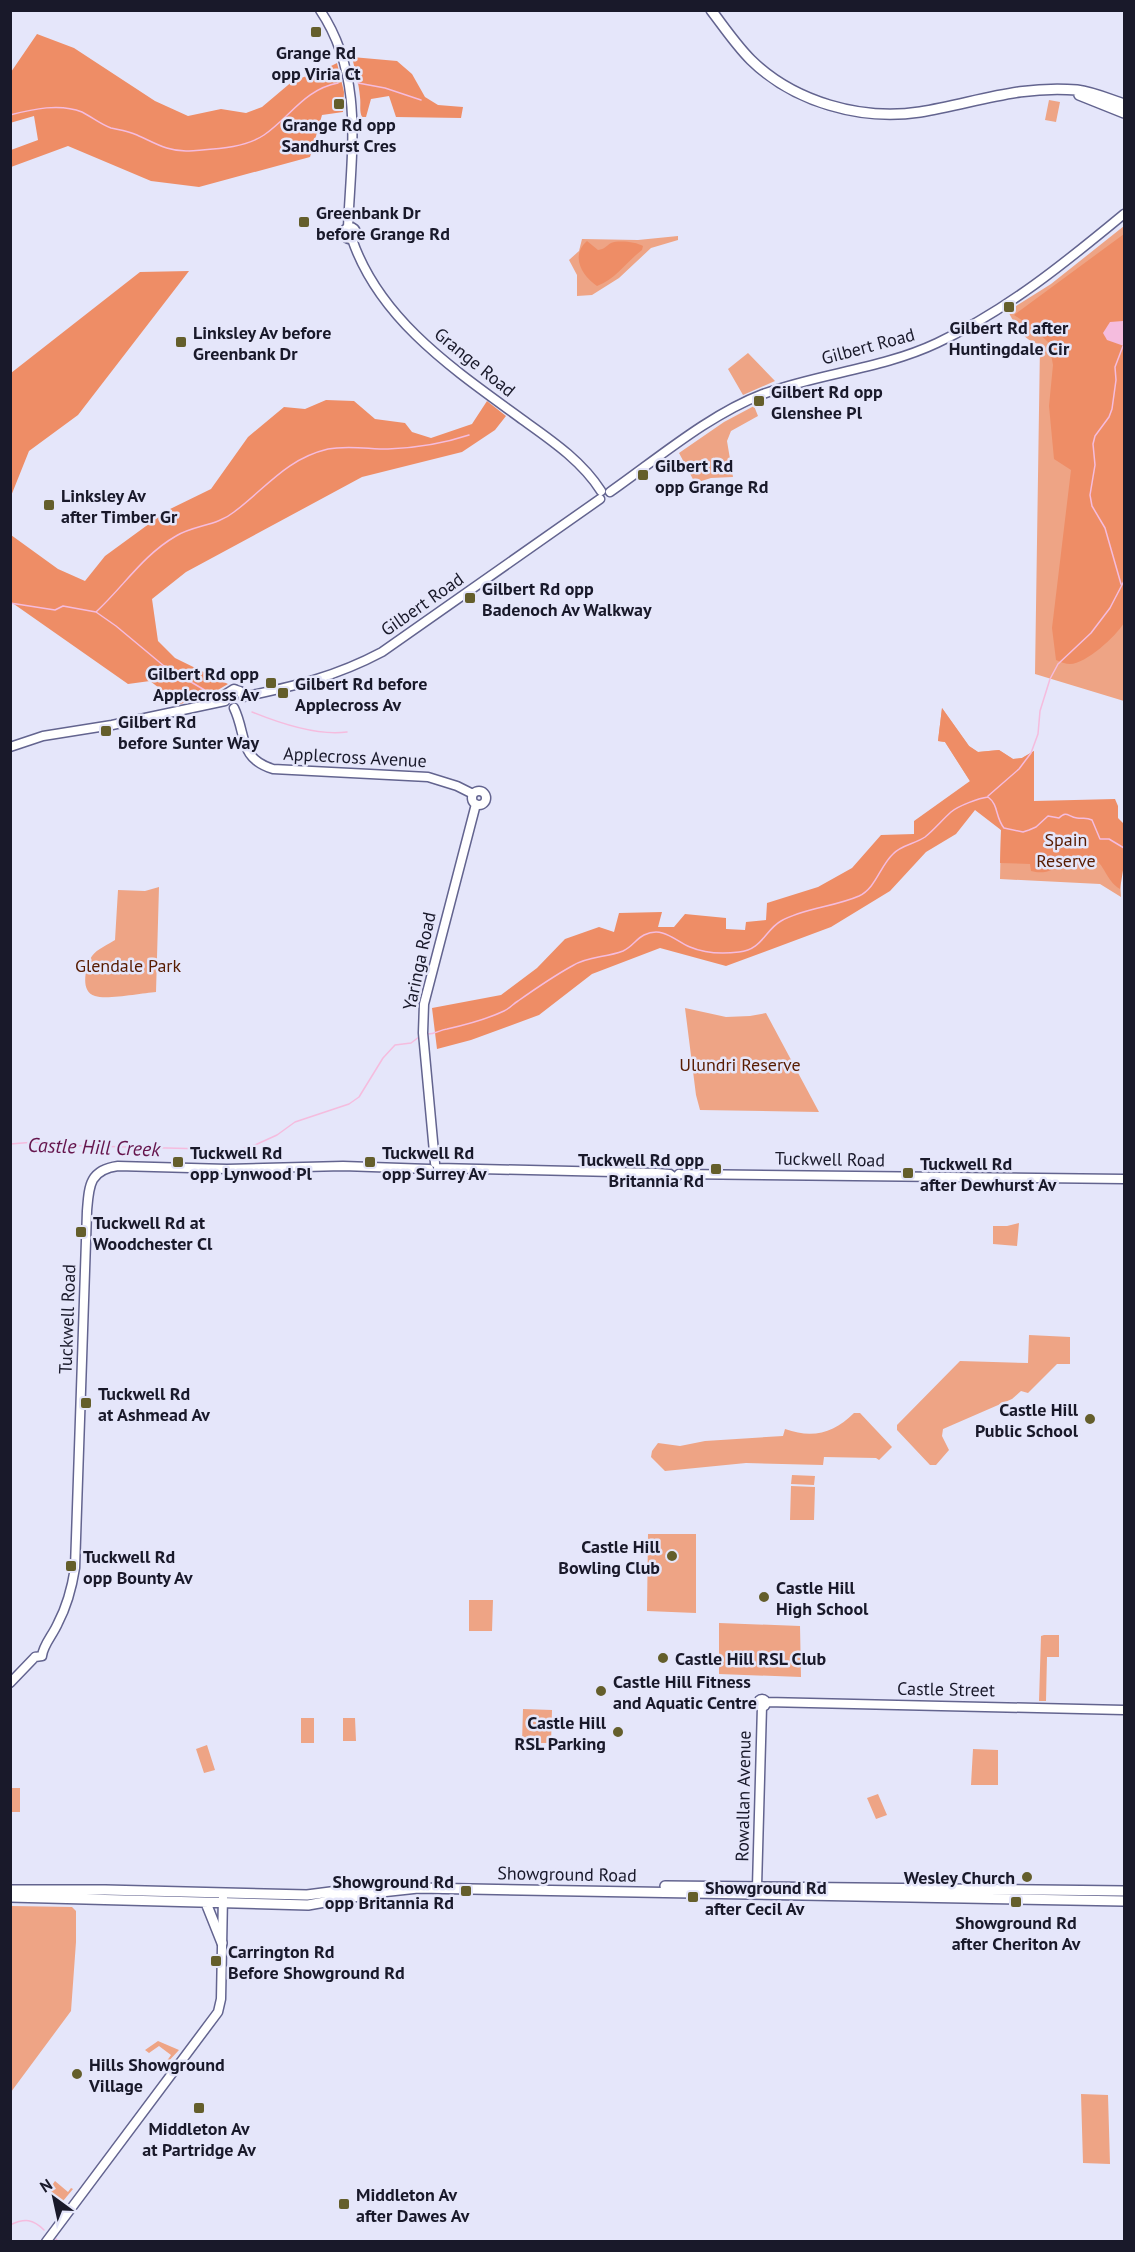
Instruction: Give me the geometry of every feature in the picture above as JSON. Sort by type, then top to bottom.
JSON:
[{"type":"main road","points":[[711,10],[752,60],[770,76],[809,97],[845,109],[874,114],[904,114],[937,109],[1005,93],[1063,90],[1090,93],[1125,104]]},
{"type":"main road","points":[[1063,90],[1125,113]]},
{"type":"main road","name":"Showground Road","points":[[10,1897],[223,1892],[307,1895],[400,1883],[1125,1901]]},
{"type":"main road","name":"Showground Road","points":[[10,1890],[222,1904],[308,1905],[418,1888],[1125,1891]]},
{"type":"main road","points":[[1058,1891],[1074,1901]]},
{"type":"main road","points":[[206,1903],[222,1943]]},
{"type":"street","name":"Grange Road","points":[[320,10],[333,31],[342,53],[350,89],[351,156],[348,228],[353,228],[356,232],[352,239],[374,288],[398,318],[465,377],[568,454],[585,470],[604,494]]},
{"type":"street","name":"Gilbert Road","points":[[243,697],[321,679],[382,652],[604,494],[742,403],[797,383],[876,365],[938,343],[1037,284],[1125,214]]},
{"type":"street","points":[[234,689],[243,697],[241,704],[234,708],[229,707],[225,701],[226,694],[234,689]]},
{"type":"street","points":[[10,747],[43,736],[121,724],[225,701]]},
{"type":"street","name":"Applecross Avenue","points":[[234,708],[245,747],[255,761],[263,766],[273,769],[428,777],[457,786],[472,794]]},
{"type":"street","name":"Yaringa Road","points":[[434,1167],[423,1033],[424,1004],[476,804],[483,804],[486,799],[485,794],[480,790],[472,794]]},
{"type":"street","name":"Tuckwell Road","points":[[10,1683],[38,1654],[59,1623],[75,1568],[88,1191],[94,1176],[108,1167],[227,1169],[343,1166],[434,1167],[675,1174],[1125,1179]]},
{"type":"street","name":"Castle Street","points":[[764,1704],[1125,1710]]},
{"type":"street","name":"Rowallan Avenue","points":[[757,1891],[764,1704]]},
{"type":"street","points":[[46,2241],[218,2012],[221,1999],[223,1892]]},
{"type":"green space","points":[[37,34],[74,48],[155,101],[188,116],[221,109],[246,113],[262,107],[294,80],[317,73],[337,63],[344,92],[343,112],[322,115],[310,157],[199,187],[151,181],[68,146],[11,167],[11,150],[38,140],[34,116],[10,123],[11,72]]},
{"type":"green space","points":[[352,57],[397,61],[412,74],[425,97],[438,105],[463,107],[461,118],[396,117],[389,96],[371,99],[366,117],[362,117],[359,87]]},
{"type":"green space","points":[[1049,100],[1060,102],[1056,122],[1045,120]]},
{"type":"green space","points":[[1124,226],[1124,701],[1035,674],[1040,344],[1034,343],[1025,336],[1008,311],[1051,284]]},
{"type":"green space","points":[[1124,234],[1124,623],[1108,642],[1092,654],[1077,663],[1068,664],[1056,660],[1052,628],[1071,470],[1054,459],[1049,406],[1053,365],[1049,343],[1032,327],[1014,315]]},
{"type":"green space","points":[[678,236],[678,240],[651,248],[619,278],[592,295],[577,296],[577,275],[569,260],[579,251],[582,239],[638,240]]},
{"type":"green space","points":[[587,241],[598,250],[618,242],[643,246],[642,250],[615,275],[597,286],[587,277],[580,265],[579,253]]},
{"type":"green space","points":[[189,271],[78,415],[29,451],[11,496],[11,373],[140,272]]},
{"type":"green space","points":[[748,353],[775,381],[743,395],[728,369]]},
{"type":"green space","points":[[326,400],[354,401],[375,419],[405,423],[412,432],[431,438],[472,424],[487,401],[506,416],[495,430],[462,452],[362,477],[186,572],[152,599],[158,641],[175,658],[228,684],[206,697],[180,704],[150,681],[128,684],[11,602],[11,535],[58,569],[85,581],[105,556],[168,510],[211,489],[248,437],[284,407],[305,409]]},
{"type":"green space","points":[[754,406],[758,416],[731,431],[727,441],[733,477],[711,478],[695,483],[679,453],[724,422]]},
{"type":"green space","name":"Spain Reserve","points":[[942,708],[969,746],[978,752],[999,750],[1013,759],[1022,758],[1034,751],[1033,823],[1124,864],[1120,878],[1121,897],[1100,884],[1000,879],[1001,830],[945,742],[938,741]]},
{"type":"green space","points":[[942,708],[969,746],[978,752],[999,750],[1013,759],[1022,758],[1034,751],[1034,801],[1115,799],[1118,806],[1118,818],[1124,824],[1124,864],[1120,889],[1111,881],[1096,860],[1084,856],[1076,857],[1049,871],[1041,872],[1031,871],[1030,864],[1000,863],[1001,830],[975,810],[956,834],[926,852],[890,891],[831,927],[726,966],[660,948],[592,974],[539,1015],[471,1040],[437,1049],[432,1008],[501,995],[537,968],[565,939],[599,927],[614,932],[619,913],[662,912],[658,927],[674,927],[685,914],[726,918],[726,929],[745,930],[746,922],[766,920],[767,903],[818,887],[852,868],[881,835],[914,834],[914,821],[970,781],[945,742],[938,741]]},
{"type":"green space","name":"Glendale Park","points":[[159,887],[156,992],[108,997],[90,994],[85,978],[90,960],[97,951],[115,940],[118,890],[145,891]]},
{"type":"green space","name":"Ulundri Reserve","points":[[685,1008],[726,1017],[766,1013],[819,1112],[700,1110]]},
{"type":"green space","points":[[1019,1223],[1017,1246],[993,1244],[993,1226]]},
{"type":"green space","points":[[1029,1335],[1070,1337],[1070,1364],[1057,1364],[1028,1393],[1021,1391],[1012,1399],[943,1429],[942,1436],[949,1450],[936,1465],[930,1465],[897,1430],[897,1425],[960,1361],[1028,1363]]},
{"type":"green space","points":[[854,1413],[860,1413],[892,1447],[879,1460],[876,1458],[824,1457],[823,1465],[746,1463],[665,1471],[651,1457],[658,1443],[680,1446],[705,1441],[783,1436],[785,1429],[814,1434],[839,1425]]},
{"type":"green space","points":[[792,1475],[815,1476],[814,1485],[791,1484]]},
{"type":"green space","points":[[791,1486],[815,1487],[814,1520],[790,1520]]},
{"type":"green space","name":"Castle Hill Bowling Club","points":[[648,1534],[696,1534],[696,1613],[647,1611]]},
{"type":"green space","points":[[469,1600],[493,1600],[492,1631],[469,1631]]},
{"type":"green space","points":[[719,1623],[800,1626],[801,1677],[719,1674]]},
{"type":"green space","points":[[1059,1635],[1059,1657],[1047,1657],[1046,1701],[1039,1701],[1041,1636]]},
{"type":"green space","points":[[523,1709],[552,1710],[551,1743],[522,1743]]},
{"type":"green space","points":[[301,1718],[314,1718],[314,1743],[301,1743]]},
{"type":"green space","points":[[343,1718],[355,1718],[356,1741],[343,1741]]},
{"type":"green space","points":[[207,1745],[215,1770],[204,1773],[196,1749]]},
{"type":"green space","points":[[973,1749],[998,1750],[998,1785],[971,1785]]},
{"type":"green space","points":[[11,1788],[20,1788],[20,1812],[11,1812]]},
{"type":"green space","points":[[878,1794],[887,1815],[876,1819],[867,1798]]},
{"type":"green space","points":[[11,1906],[72,1907],[76,1911],[76,1942],[71,2011],[11,2092]]},
{"type":"green space","points":[[158,2041],[179,2050],[165,2065],[171,2055],[159,2046],[149,2053],[145,2050]]},
{"type":"green space","points":[[1081,2094],[1108,2095],[1110,2164],[1083,2163]]},
{"type":"green space","points":[[55,2181],[68,2192],[71,2188],[73,2189],[63,2201],[48,2191]]},
{"type":"shaded area","points":[[1123,321],[1124,346],[1107,340],[1103,333],[1110,322]]},
{"type":"waterway","points":[[10,115],[56,107],[74,109],[111,128],[134,134],[168,148],[181,151],[218,149],[256,140],[307,97],[326,86],[338,83]]},
{"type":"waterway","points":[[358,83],[385,88],[421,100]]},
{"type":"waterway","points":[[1121,584],[1105,528],[1092,506],[1090,495],[1095,465],[1093,444],[1095,436],[1112,409],[1116,380],[1115,367],[1123,346]]},
{"type":"waterway","points":[[96,612],[164,544],[183,532],[227,517],[277,475],[300,460],[328,449],[409,448],[469,435]]},
{"type":"waterway","points":[[988,796],[1019,769],[1031,753],[1038,734],[1040,711],[1050,679],[1058,664],[1091,633],[1110,608],[1124,581]]},
{"type":"waterway","points":[[10,603],[55,610],[63,606],[96,612],[164,666],[213,695]]},
{"type":"waterway","points":[[252,712],[312,730],[347,732]]},
{"type":"waterway","name":"Castle Hill Creek","points":[[426,1034],[476,1022],[504,1011],[578,963],[623,951],[641,937],[651,933],[663,933],[690,947],[707,952],[739,952],[753,948],[781,921],[799,913],[859,896],[870,888],[896,851],[925,837],[954,810],[979,799],[988,797],[991,800],[1004,828],[1023,832],[1036,827],[1048,816],[1059,818],[1066,814],[1092,820],[1100,839],[1109,839],[1124,848]]},
{"type":"waterway","name":"Castle Hill Creek","points":[[10,1144],[35,1142],[50,1145],[206,1149],[228,1153],[255,1145],[277,1135],[295,1122],[349,1104],[359,1097],[383,1058],[395,1045],[411,1043],[419,1037]]},
{"type":"waterway","points":[[10,2225],[28,2221],[44,2230]]},
{"type":"place","name":"Grange Rd opp Viria Ct","points":[[316,32]]},
{"type":"place","name":"Grange Rd opp Sandhurst Cres","points":[[339,104]]},
{"type":"place","name":"Greenbank Dr before Grange Rd","points":[[304,222]]},
{"type":"place","name":"Gilbert Rd after Huntingdale Cir","points":[[1009,307]]},
{"type":"place","name":"Linksley Av before Greenbank Dr","points":[[181,342]]},
{"type":"place","name":"Gilbert Rd opp Glenshee Pl","points":[[759,401]]},
{"type":"place","name":"Gilbert Rd opp Grange Rd","points":[[643,475]]},
{"type":"place","name":"Linksley Av after Timber Gr","points":[[49,505]]},
{"type":"place","name":"Gilbert Rd opp Badenoch Av Walkway","points":[[470,598]]},
{"type":"place","name":"Gilbert Rd opp Applecross Av","points":[[271,683]]},
{"type":"place","name":"Gilbert Rd before Applecross Av","points":[[283,693]]},
{"type":"place","name":"Gilbert Rd before Sunter Way","points":[[106,731]]},
{"type":"place","name":"Tuckwell Rd opp Lynwood Pl","points":[[178,1162]]},
{"type":"place","name":"Tuckwell Rd opp Surrey Av","points":[[370,1162]]},
{"type":"place","name":"Tuckwell Rd opp Britannia Rd","points":[[716,1169]]},
{"type":"place","name":"Tuckwell Rd after Dewhurst Av","points":[[908,1173]]},
{"type":"place","name":"Tuckwell Rd at Woodchester Cl","points":[[81,1232]]},
{"type":"place","name":"Tuckwell Rd at Ashmead Av","points":[[86,1403]]},
{"type":"place","name":"Castle Hill Public School","points":[[1090,1419]]},
{"type":"place","name":"Castle Hill Bowling Club","points":[[672,1556]]},
{"type":"place","name":"Tuckwell Rd opp Bounty Av","points":[[71,1566]]},
{"type":"place","name":"Castle Hill High School","points":[[764,1597]]},
{"type":"place","name":"Castle Hill RSL Club","points":[[663,1658]]},
{"type":"place","name":"Castle Hill Fitness and Aquatic Centre","points":[[601,1691]]},
{"type":"place","name":"Castle Hill RSL Parking","points":[[618,1732]]},
{"type":"place","name":"Wesley Church","points":[[1027,1877]]},
{"type":"place","name":"Showground Rd opp Britannia Rd","points":[[466,1891]]},
{"type":"place","name":"Showground Rd after Cecil Av","points":[[693,1897]]},
{"type":"place","name":"Showground Rd after Cheriton Av","points":[[1016,1902]]},
{"type":"place","name":"Carrington Rd Before Showground Rd","points":[[216,1961]]},
{"type":"place","name":"Hills Showground Village","points":[[77,2074]]},
{"type":"place","name":"Middleton Av at Partridge Av","points":[[199,2108]]},
{"type":"place","name":"Middleton Av after Dawes Av","points":[[344,2204]]}]
